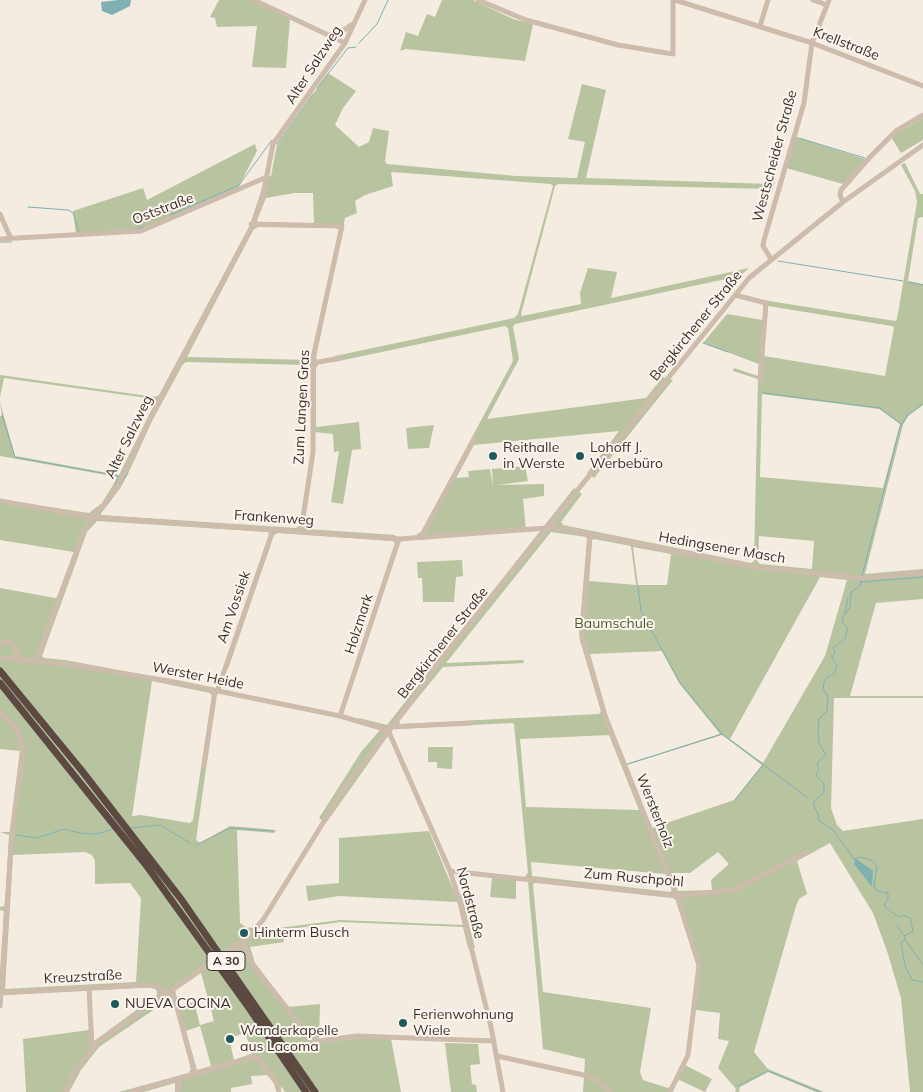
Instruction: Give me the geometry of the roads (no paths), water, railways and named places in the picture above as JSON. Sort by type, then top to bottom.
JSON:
[{"type":"highway","name":"A 30","points":[[0,671],[122,821],[210,938],[315,1092]]},
{"type":"highway","name":"A 30","points":[[0,683],[122,834],[219,965],[306,1092]]},
{"type":"street","points":[[254,0],[345,43]]},
{"type":"street","name":"Alter Salzweg","points":[[36,662],[84,531],[92,517],[105,504],[117,487],[262,200],[273,144],[345,43],[365,0]]},
{"type":"street","points":[[478,0],[526,20],[618,45],[673,54],[674,0]]},
{"type":"street","name":"Krellstraße","points":[[674,0],[812,43],[923,86]]},
{"type":"street","points":[[760,26],[768,0]]},
{"type":"street","points":[[813,0],[828,3]]},
{"type":"street","name":"Westscheider Straße","points":[[771,259],[763,246],[764,240],[804,102],[812,43],[828,3]]},
{"type":"street","points":[[329,35],[343,31],[354,23]]},
{"type":"street","points":[[842,202],[841,190],[870,157],[896,131],[923,115]]},
{"type":"street","name":"Bergkirchener Straße","points":[[65,1092],[77,1068],[92,1049],[164,995],[242,941],[263,920],[326,816],[389,728],[412,701],[433,669],[752,275],[842,202],[923,145]]},
{"type":"street","name":"Oststraße","points":[[0,239],[130,233],[154,227],[267,177]]},
{"type":"street","points":[[0,214],[11,239]]},
{"type":"street","name":"Zum Langen Gras","points":[[251,224],[342,226],[313,363],[313,452],[301,532]]},
{"type":"street","points":[[735,295],[766,303],[760,380]]},
{"type":"street","points":[[313,363],[341,358]]},
{"type":"street","points":[[421,537],[475,438]]},
{"type":"street","name":"Frankenweg","points":[[0,501],[92,517],[399,539],[548,527]]},
{"type":"street","name":"Hedingsener Masch","points":[[548,527],[755,567],[861,578],[923,573]]},
{"type":"street","name":"Am Vossiek","points":[[204,766],[216,692],[273,530]]},
{"type":"street","name":"Wersterholz","points":[[590,534],[582,638],[605,716],[678,896],[699,965],[688,1056],[670,1092]]},
{"type":"street","name":"Holzmark","points":[[340,716],[399,539]]},
{"type":"street","points":[[0,641],[11,643],[16,647],[18,660]]},
{"type":"street","name":"Werster Heide","points":[[0,658],[85,667],[340,716],[389,728],[472,723]]},
{"type":"street","points":[[0,712],[18,731],[23,748],[3,908],[0,1006]]},
{"type":"street","name":"Nordstraße","points":[[389,728],[450,871],[460,899],[494,1041],[503,1092]]},
{"type":"street","name":"Zum Ruschpohl","points":[[450,871],[678,896],[734,890],[807,852]]},
{"type":"street","points":[[242,941],[250,961],[308,1037],[319,1041],[357,1036],[494,1041]]},
{"type":"street","name":"Kreuzstraße","points":[[0,993],[150,985],[159,988],[164,995]]},
{"type":"street","points":[[89,987],[92,1049]]},
{"type":"street","points":[[172,990],[195,1074]]},
{"type":"street","points":[[497,1056],[588,1076],[597,1080],[610,1092]]},
{"type":"street","points":[[131,1092],[253,1057],[259,1060],[276,1082],[279,1092]]},
{"type":"street","points":[[178,1092],[180,1078]]},
{"type":"water","points":[[131,0],[130,6],[112,15],[102,11],[101,2]]},
{"type":"water","points":[[855,858],[873,871],[872,887],[854,864]]},
{"type":"waterway","points":[[359,43],[377,24],[388,0]]},
{"type":"waterway","points":[[317,88],[348,48],[356,47]]},
{"type":"waterway","points":[[277,144],[313,94]]},
{"type":"waterway","points":[[799,138],[865,158]]},
{"type":"waterway","points":[[171,215],[239,185],[272,140]]},
{"type":"waterway","points":[[28,207],[68,210],[73,213],[79,232]]},
{"type":"waterway","points":[[136,229],[144,227]]},
{"type":"waterway","points":[[0,242],[11,242]]},
{"type":"waterway","points":[[778,261],[903,281]]},
{"type":"waterway","points":[[909,282],[923,285]]},
{"type":"waterway","points":[[703,343],[728,352]]},
{"type":"waterway","points":[[763,393],[880,408],[901,424]]},
{"type":"waterway","points":[[862,576],[900,427],[908,415],[923,404]]},
{"type":"waterway","points":[[2,415],[15,457],[118,476],[115,484]]},
{"type":"waterway","points":[[108,504],[128,473]]},
{"type":"waterway","points":[[101,512],[105,507]]},
{"type":"waterway","points":[[861,582],[923,577]]},
{"type":"waterway","points":[[861,580],[860,586],[851,592],[850,607],[843,617],[842,622],[848,628],[845,639],[833,648],[835,651],[832,658],[837,666],[834,674],[827,677],[824,683],[823,689],[828,697],[827,711],[819,719],[818,731],[819,743],[826,755],[817,763],[819,770],[816,775],[824,784],[824,793],[814,801],[814,805],[819,817],[818,820],[833,830],[854,859],[861,857],[872,861],[877,866],[874,887],[877,891],[888,893],[888,900],[884,904],[886,908],[899,917],[903,915],[910,918],[913,931],[904,936],[905,939],[901,943],[905,966],[912,980],[923,982]]},
{"type":"waterway","points":[[638,587],[641,611],[680,683],[722,734],[808,798]]},
{"type":"waterway","points":[[845,613],[848,598]]},
{"type":"waterway","points":[[628,764],[722,734]]},
{"type":"waterway","points":[[735,800],[763,765]]},
{"type":"waterway","points":[[131,828],[160,825],[190,843]]},
{"type":"waterway","points":[[196,845],[230,828],[273,831]]},
{"type":"waterway","points":[[16,835],[37,838],[64,829],[96,834],[114,829]]},
{"type":"waterway","points":[[897,925],[904,935]]},
{"type":"waterway","points":[[905,939],[923,965]]},
{"type":"waterway","points":[[738,1086],[768,1071],[820,1092]]},
{"type":"place","name":"Reithalle in Werste","points":[[493,456]]},
{"type":"place","name":"Lohoff J. Werbebüro","points":[[580,456]]},
{"type":"place","name":"Hinterm Busch","points":[[244,933]]},
{"type":"place","name":"NUEVA COCINA","points":[[115,1004]]},
{"type":"place","name":"Ferienwohnung Wiele","points":[[403,1023]]},
{"type":"place","name":"Wanderkapelle aus Lacoma","points":[[230,1039]]},
{"type":"park label","name":"Baumschule","points":[[614,624]]}]
